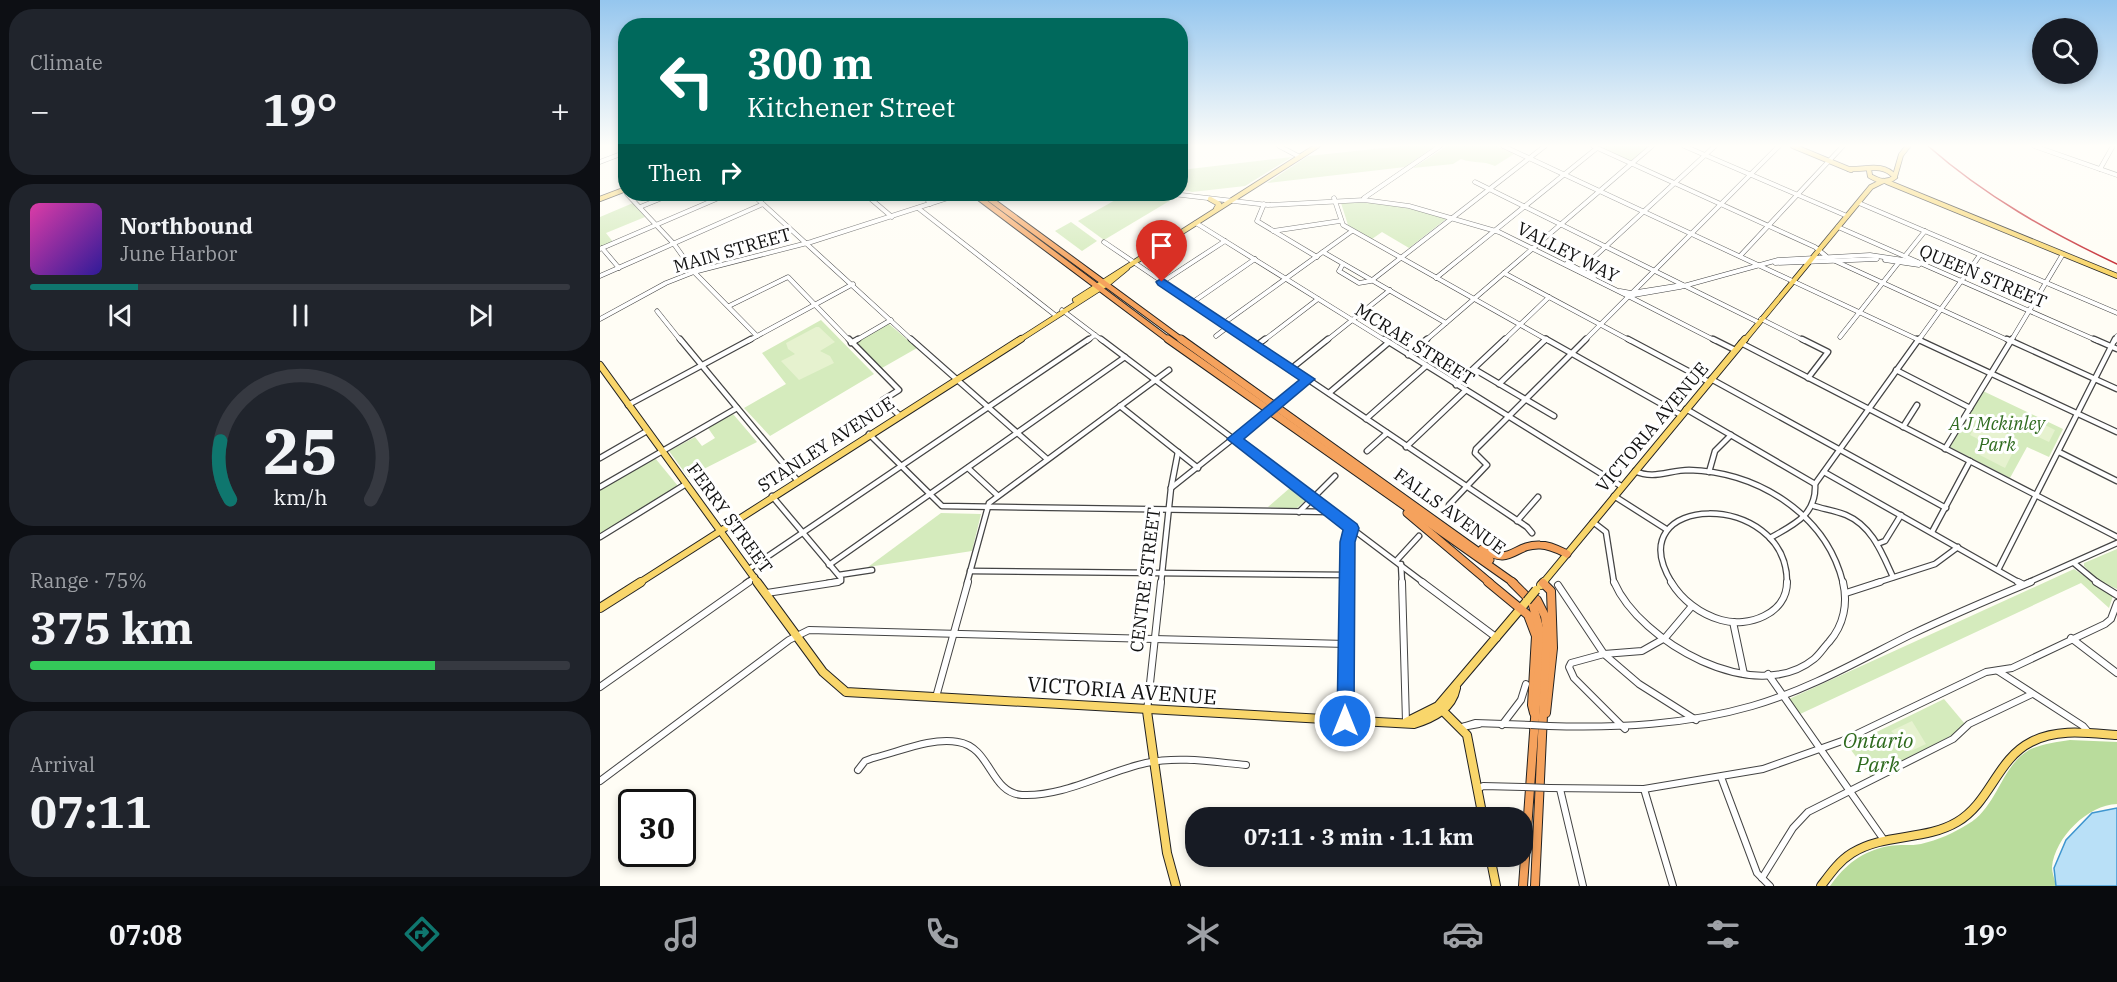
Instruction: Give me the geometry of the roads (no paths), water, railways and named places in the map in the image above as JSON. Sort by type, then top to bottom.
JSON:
[{"type":"highway","points":[[984,201],[1100,286]]},
{"type":"highway","points":[[992,201],[1100,286]]},
{"type":"highway","name":"FALLS AVENUE","points":[[1100,286],[1276,405],[1514,578],[1538,602],[1547,630],[1523,886]]},
{"type":"highway","name":"FALLS AVENUE","points":[[1100,286],[1269,411],[1519,587],[1535,604],[1541,635],[1534,886]]},
{"type":"highway","points":[[1383,492],[1480,577],[1524,605],[1535,627],[1532,705],[1539,723]]},
{"type":"highway","points":[[1426,514],[1497,556],[1514,556],[1536,544],[1550,545],[1567,554]]},
{"type":"highway","points":[[1539,723],[1549,702],[1554,648],[1553,596],[1543,583]]},
{"type":"main road","name":"STANLEY AVENUE","points":[[600,608],[1252,187]]},
{"type":"main road","name":"VICTORIA AVENUE","points":[[838,687],[853,694],[1345,721],[1414,724],[1424,722],[1456,693],[1456,688],[1621,486],[1871,187]]},
{"type":"main road","points":[[1900,187],[2117,276]]},
{"type":"main road","points":[[1909,187],[1916,193]]},
{"type":"main road","points":[[600,199],[618,193]]},
{"type":"main road","points":[[1210,199],[1219,204],[1214,212]]},
{"type":"main road","name":"FERRY STREET","points":[[601,369],[823,672],[838,687]]},
{"type":"main road","points":[[1440,708],[1462,727],[1469,742],[1481,807]]},
{"type":"main road","points":[[1147,711],[1167,853],[1176,886]]},
{"type":"main road","points":[[1821,886],[1843,858],[1865,845],[1884,840],[1923,836],[1958,822],[1985,798],[2015,752],[2029,742],[2055,734],[2117,735]]},
{"type":"main road","points":[[1492,867],[1496,886]]},
{"type":"street","points":[[1364,199],[1381,187]]},
{"type":"street","points":[[1484,187],[1682,285],[1828,352],[1808,378]]},
{"type":"street","points":[[1343,264],[1339,271],[1356,282],[1371,281],[1492,187]]},
{"type":"street","points":[[1436,278],[1548,187]]},
{"type":"street","points":[[1593,187],[2117,432]]},
{"type":"street","points":[[1408,355],[1602,187]]},
{"type":"street","points":[[1579,271],[1670,187]]},
{"type":"street","points":[[1685,187],[1819,249],[1826,256]]},
{"type":"street","points":[[1448,511],[1449,505],[1487,465],[1477,456],[1476,449],[1524,398],[1737,187]]},
{"type":"street","points":[[1780,187],[1847,216]]},
{"type":"street","points":[[1740,256],[1805,187]]},
{"type":"street","name":"VALLEY WAY","points":[[1188,196],[1264,204],[1364,199],[1404,205],[1496,230],[1629,294],[1646,295],[1759,265],[1826,256],[1870,255],[1917,262]]},
{"type":"street","points":[[1334,199],[1340,221],[1352,231],[1570,352],[1731,435],[1815,484]]},
{"type":"street","points":[[634,201],[674,244],[693,272],[714,295],[729,306],[756,336]]},
{"type":"street","points":[[640,207],[655,201]]},
{"type":"street","points":[[619,268],[601,248],[711,201]]},
{"type":"street","points":[[760,201],[1047,459]]},
{"type":"street","points":[[873,201],[892,217]]},
{"type":"street","name":"MAIN STREET","points":[[600,319],[664,284],[693,272],[808,243],[939,201]]},
{"type":"street","points":[[1859,203],[2117,313]]},
{"type":"street","points":[[600,276],[763,204]]},
{"type":"street","points":[[1264,204],[1256,218],[1317,257]]},
{"type":"street","points":[[918,208],[1055,315]]},
{"type":"street","points":[[1273,231],[1340,221]]},
{"type":"street","name":"MCRAE STREET","points":[[1196,223],[1621,486]]},
{"type":"street","name":"QUEEN STREET","points":[[1838,227],[2114,348]]},
{"type":"street","points":[[1215,336],[1285,279],[1352,231]]},
{"type":"street","points":[[1905,256],[1925,231]]},
{"type":"street","points":[[1162,282],[1225,241]]},
{"type":"street","points":[[1104,242],[1532,533]]},
{"type":"street","points":[[1323,252],[1446,323]]},
{"type":"street","points":[[1945,449],[2063,254]]},
{"type":"street","points":[[1770,538],[1805,517],[1814,506],[1815,484],[1980,255]]},
{"type":"street","name":"VALLEY WAY","points":[[1811,258],[1833,260],[1870,258],[1924,265]]},
{"type":"street","points":[[1193,302],[1255,259]]},
{"type":"street","points":[[1833,260],[2117,389]]},
{"type":"street","points":[[1840,337],[1899,262]]},
{"type":"street","points":[[1503,273],[1710,380],[1946,508]]},
{"type":"street","points":[[729,306],[788,278],[899,390],[884,400],[899,415]]},
{"type":"street","points":[[628,405],[853,284]]},
{"type":"street","points":[[1292,368],[1390,290]]},
{"type":"street","points":[[1629,294],[1735,350]]},
{"type":"street","points":[[1456,385],[1549,297]]},
{"type":"street","points":[[1257,345],[1318,299]]},
{"type":"street","points":[[1062,310],[1497,638]]},
{"type":"street","points":[[657,311],[797,480]]},
{"type":"street","points":[[851,343],[891,320]]},
{"type":"street","points":[[749,569],[1095,335]]},
{"type":"street","points":[[1998,570],[2114,348],[2117,336]]},
{"type":"street","points":[[1499,384],[1546,339]]},
{"type":"street","points":[[1329,393],[1388,343]]},
{"type":"street","points":[[1741,343],[2117,537]]},
{"type":"street","points":[[829,565],[1125,357]]},
{"type":"street","points":[[1366,419],[1426,366]]},
{"type":"street","points":[[1474,369],[1554,416]]},
{"type":"street","points":[[936,697],[987,508],[997,495],[1169,370]]},
{"type":"street","points":[[1896,370],[1970,408]]},
{"type":"street","points":[[1171,488],[1308,379]]},
{"type":"street","points":[[1406,447],[1466,390]]},
{"type":"street","points":[[1903,427],[1917,405]]},
{"type":"street","points":[[1120,406],[1198,468]]},
{"type":"street","points":[[600,487],[737,408]]},
{"type":"street","points":[[600,458],[647,431]]},
{"type":"street","points":[[1367,450],[1387,433]]},
{"type":"street","points":[[868,434],[928,495],[942,506],[1331,512]]},
{"type":"street","points":[[1709,472],[1715,451],[1731,435]]},
{"type":"street","name":"CENTRE STREET","points":[[1147,711],[1168,510],[1178,452]]},
{"type":"street","points":[[2059,452],[2117,481]]},
{"type":"street","points":[[1932,532],[1970,461]]},
{"type":"street","points":[[968,468],[997,495]]},
{"type":"street","points":[[1593,522],[1606,532],[1607,560],[1615,587],[1638,619],[1659,640],[1691,659],[1719,670],[1744,674],[1768,674],[1802,665],[1819,654],[1840,627],[1846,593],[1831,550],[1818,529],[1767,490],[1734,477],[1686,470],[1650,478],[1635,471]]},
{"type":"street","points":[[1824,472],[2022,584]]},
{"type":"street","points":[[1299,512],[1335,476]]},
{"type":"street","points":[[600,537],[686,484]]},
{"type":"street","points":[[772,496],[840,578]]},
{"type":"street","points":[[1614,496],[1666,529]]},
{"type":"street","points":[[1517,521],[1538,497]]},
{"type":"street","points":[[1814,506],[1856,520],[1877,544],[1893,577]]},
{"type":"street","points":[[1720,512],[1754,525],[1770,538],[1779,550],[1788,571],[1789,586],[1786,598],[1778,608],[1766,616],[1751,621],[1733,622],[1717,618],[1692,606],[1670,584],[1660,565],[1659,548],[1666,529],[1674,522],[1693,513],[1720,512]]},
{"type":"street","points":[[1877,544],[1885,541],[1901,515]]},
{"type":"street","points":[[1345,721],[1348,542],[1352,528]]},
{"type":"street","points":[[1406,722],[1399,562],[1419,536]]},
{"type":"street","points":[[1462,727],[1479,724],[1539,723],[1625,729],[1696,720],[1781,697],[2022,584],[2075,564],[2117,543]]},
{"type":"street","points":[[1846,593],[1893,577],[1923,571],[1941,562],[1958,547]]},
{"type":"street","points":[[2075,564],[2101,586],[2117,595]]},
{"type":"street","points":[[767,593],[872,570]]},
{"type":"street","points":[[970,571],[1347,575]]},
{"type":"street","points":[[600,687],[755,577]]},
{"type":"street","points":[[1558,585],[1589,635],[1604,654],[1639,684],[1696,720]]},
{"type":"street","points":[[1478,789],[1483,786],[1644,789],[1763,770],[1819,751],[1986,672],[1998,671],[2025,662],[2071,638],[2105,624],[2111,619],[2117,603]]},
{"type":"street","points":[[1625,729],[1570,672],[1571,663],[1604,654],[1637,653],[1665,638],[1692,606]]},
{"type":"street","points":[[1733,622],[1744,674]]},
{"type":"street","points":[[600,781],[798,635],[809,630],[955,632],[1346,644]]},
{"type":"street","points":[[2071,638],[2117,673]]},
{"type":"street","points":[[1998,671],[2083,726],[2089,733]]},
{"type":"street","points":[[1768,674],[1781,697],[1884,840]]},
{"type":"street","points":[[1502,725],[1521,700],[1526,684]]},
{"type":"street","points":[[1762,878],[1797,822],[1817,807],[1953,739],[1973,722],[2032,694]]},
{"type":"street","points":[[858,770],[865,761],[873,758],[948,741],[971,746],[983,754],[1002,787],[1018,795],[1043,792],[1164,760],[1246,765]]},
{"type":"street","points":[[1721,777],[1755,867],[1770,886]]},
{"type":"street","points":[[1560,789],[1583,886]]},
{"type":"street","points":[[1644,789],[1673,886]]},
{"type":"water","points":[[2117,808],[2117,886],[2056,886],[2054,868],[2066,840],[2092,813]]},
{"type":"railway","points":[[1981,187],[2018,212],[2117,264]]},
{"type":"park label","name":"A J Mckinley Park","points":[[1997,433]]},
{"type":"park label","name":"Ontario Park","points":[[1878,752]]}]
